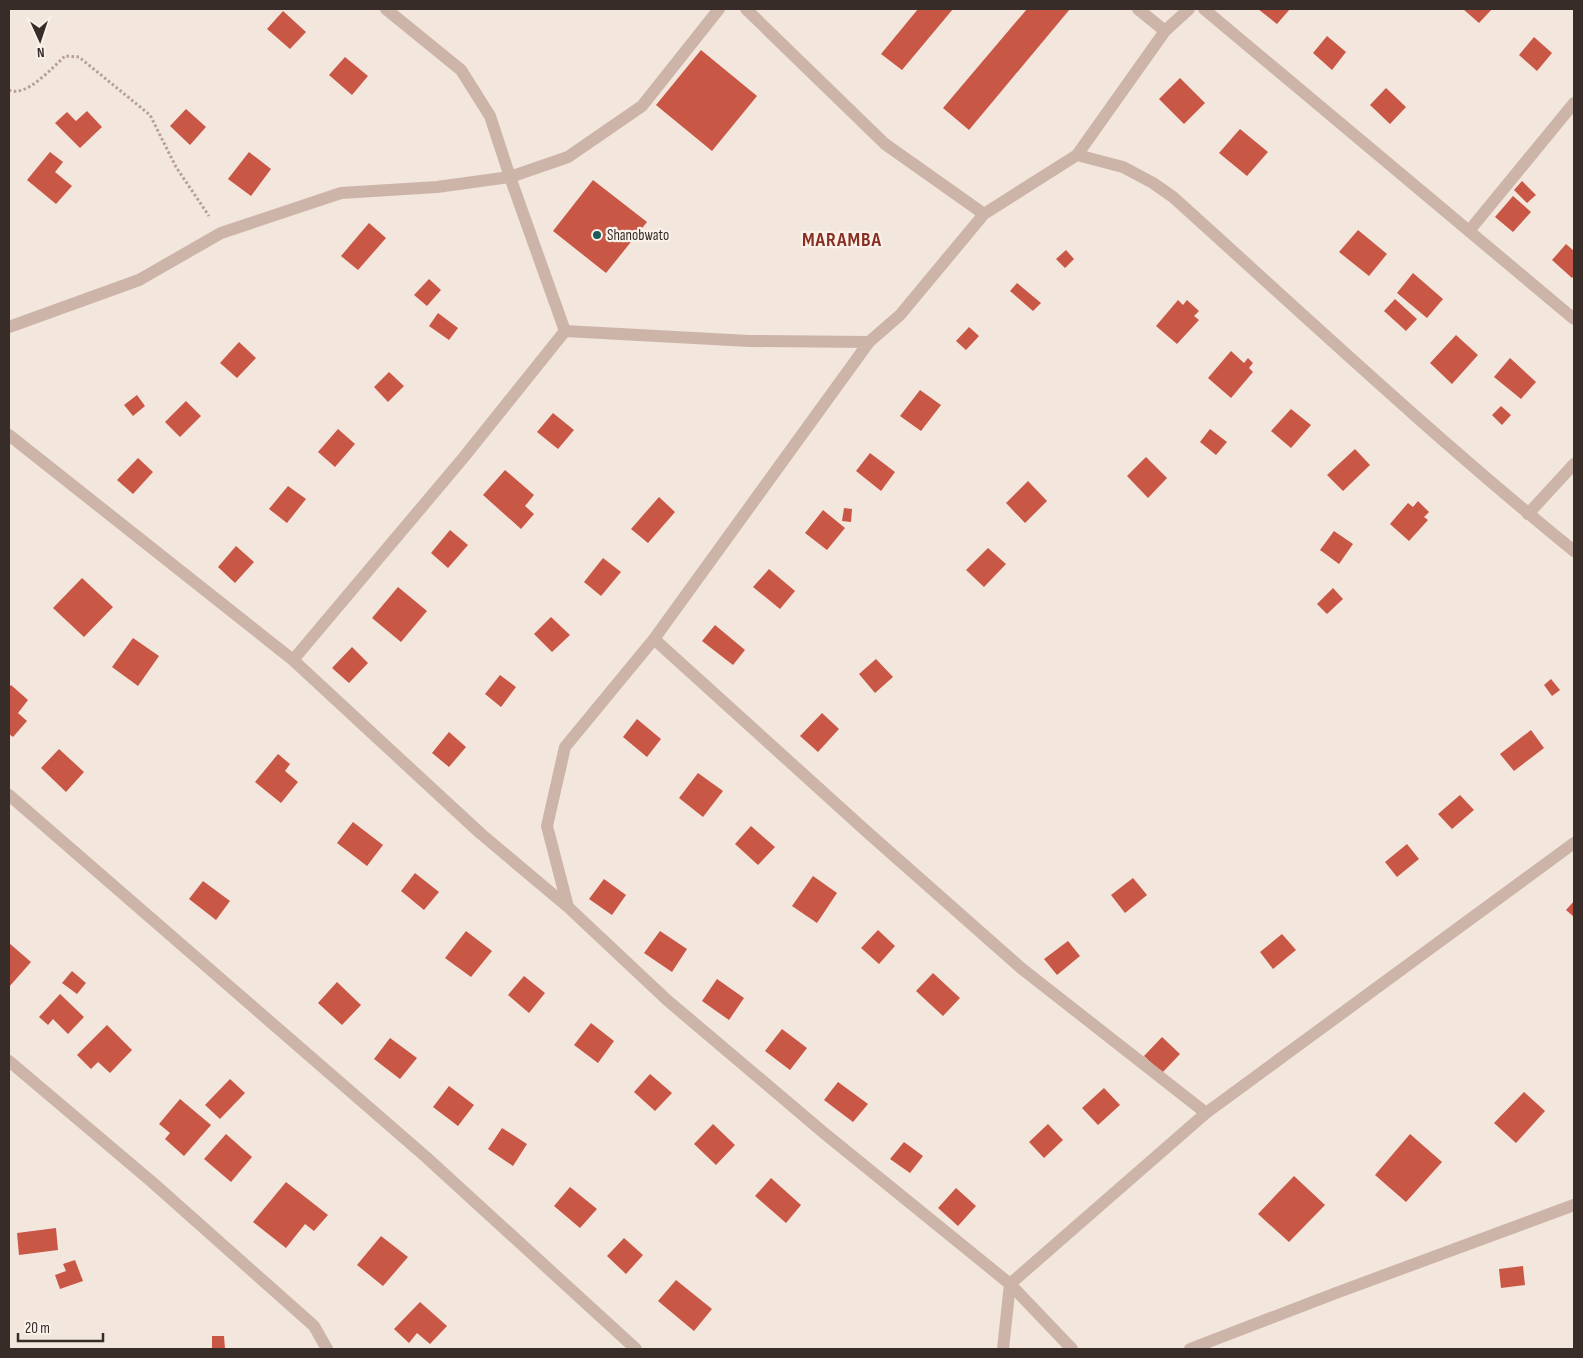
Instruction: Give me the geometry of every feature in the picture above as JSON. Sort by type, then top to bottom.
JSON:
[{"type":"street","points":[[386,9],[461,70],[490,116],[565,331]]},
{"type":"street","points":[[9,328],[139,280],[221,233],[341,193],[437,187],[510,177],[568,157],[642,106],[719,9]]},
{"type":"street","points":[[746,9],[885,144],[984,214]]},
{"type":"street","points":[[1138,9],[1165,31]]},
{"type":"street","points":[[568,907],[547,826],[565,747],[654,639],[869,342],[900,315],[984,214],[1077,155],[1165,31],[1189,9]]},
{"type":"street","points":[[1204,9],[1574,319]]},
{"type":"street","points":[[1469,231],[1574,103]]},
{"type":"street","points":[[1077,155],[1122,167],[1153,183],[1173,197],[1436,433],[1528,514],[1574,551]]},
{"type":"street","points":[[565,331],[748,341],[869,342]]},
{"type":"street","points":[[293,660],[464,457],[565,331]]},
{"type":"street","points":[[9,435],[293,660],[480,833],[568,907],[667,1000],[824,1133],[1010,1284],[1072,1349]]},
{"type":"street","points":[[1528,514],[1574,464]]},
{"type":"street","points":[[654,639],[1021,968],[1206,1113]]},
{"type":"street","points":[[9,794],[426,1157],[636,1349]]},
{"type":"street","points":[[1003,1349],[1010,1284],[1206,1113],[1574,843]]},
{"type":"street","points":[[9,1061],[152,1182],[314,1326],[327,1349]]},
{"type":"street","points":[[1190,1349],[1574,1205]]},
{"type":"path","points":[[9,90],[14,92],[29,88],[65,56],[79,57],[150,114],[176,168],[221,233]]},
{"type":"building","points":[[918,9],[953,9],[902,70],[881,54]]},
{"type":"building","points":[[1027,9],[1070,9],[969,130],[943,108]]},
{"type":"building","points":[[1258,9],[1290,9],[1277,24]]},
{"type":"building","points":[[1463,9],[1492,9],[1479,23]]},
{"type":"building","points":[[283,11],[306,32],[290,49],[267,29]]},
{"type":"building","points":[[1327,36],[1346,52],[1332,70],[1313,53]]},
{"type":"building","points":[[1534,37],[1552,53],[1537,71],[1519,55]]},
{"type":"building","points":[[701,50],[757,96],[712,151],[656,105]]},
{"type":"building","points":[[345,57],[368,76],[352,95],[329,75]]},
{"type":"building","points":[[1180,78],[1205,103],[1184,124],[1159,99]]},
{"type":"building","points":[[1386,88],[1406,107],[1390,124],[1370,105]]},
{"type":"building","points":[[186,109],[206,127],[190,145],[170,126]]},
{"type":"building","points":[[87,111],[102,127],[80,148],[55,123],[67,112],[76,121]]},
{"type":"building","points":[[1240,129],[1268,152],[1247,176],[1219,153]]},
{"type":"building","points":[[50,152],[63,162],[55,172],[72,186],[56,204],[27,180]]},
{"type":"building","points":[[249,152],[271,169],[251,196],[228,179]]},
{"type":"building","points":[[593,180],[647,222],[606,273],[553,231]]},
{"type":"building","points":[[1522,181],[1536,195],[1527,203],[1514,190]]},
{"type":"building","points":[[1513,196],[1531,212],[1513,232],[1495,217]]},
{"type":"building","points":[[369,223],[386,238],[358,270],[341,256]]},
{"type":"building","points":[[1358,230],[1387,254],[1369,276],[1339,252]]},
{"type":"building","points":[[1566,244],[1574,251],[1574,276],[1572,278],[1552,260]]},
{"type":"building","points":[[1066,250],[1074,259],[1065,268],[1056,259]]},
{"type":"building","points":[[1413,273],[1443,299],[1427,318],[1397,293]]},
{"type":"building","points":[[429,279],[441,290],[427,306],[414,295]]},
{"type":"building","points":[[1017,283],[1041,303],[1033,311],[1010,291]]},
{"type":"building","points":[[1395,299],[1417,319],[1406,331],[1384,311]]},
{"type":"building","points":[[1178,300],[1183,305],[1187,300],[1199,311],[1194,316],[1199,320],[1177,344],[1156,326]]},
{"type":"building","points":[[438,313],[458,328],[449,340],[429,326]]},
{"type":"building","points":[[969,327],[979,336],[966,350],[956,341]]},
{"type":"building","points":[[1456,335],[1478,355],[1452,384],[1430,363]]},
{"type":"building","points":[[239,342],[256,358],[237,378],[220,363]]},
{"type":"building","points":[[1231,351],[1244,363],[1248,358],[1253,363],[1249,368],[1253,372],[1231,398],[1208,378]]},
{"type":"building","points":[[1510,358],[1536,382],[1521,399],[1494,377]]},
{"type":"building","points":[[389,372],[404,386],[388,402],[374,387]]},
{"type":"building","points":[[920,390],[941,405],[921,431],[900,416]]},
{"type":"building","points":[[137,395],[145,406],[133,416],[124,405]]},
{"type":"building","points":[[186,401],[201,416],[180,437],[165,422]]},
{"type":"building","points":[[1501,406],[1511,415],[1502,425],[1492,415]]},
{"type":"building","points":[[1291,409],[1311,425],[1291,448],[1271,431]]},
{"type":"building","points":[[553,413],[574,430],[558,449],[537,432]]},
{"type":"building","points":[[338,429],[355,444],[335,467],[318,452]]},
{"type":"building","points":[[1210,429],[1227,442],[1216,455],[1200,442]]},
{"type":"building","points":[[1355,449],[1370,465],[1343,491],[1327,475]]},
{"type":"building","points":[[870,453],[895,472],[881,491],[856,471]]},
{"type":"building","points":[[1146,457],[1167,478],[1148,498],[1127,476]]},
{"type":"building","points":[[138,458],[153,472],[133,494],[117,480]]},
{"type":"building","points":[[505,470],[534,495],[525,506],[534,514],[521,529],[483,495]]},
{"type":"building","points":[[1028,481],[1047,501],[1025,523],[1006,503]]},
{"type":"building","points":[[288,486],[306,499],[287,523],[269,509]]},
{"type":"building","points":[[659,497],[675,512],[648,543],[631,529]]},
{"type":"building","points":[[1418,501],[1429,512],[1424,517],[1428,520],[1409,541],[1390,524],[1408,503],[1413,507]]},
{"type":"building","points":[[844,508],[852,509],[851,522],[842,521]]},
{"type":"building","points":[[823,510],[845,528],[827,550],[805,533]]},
{"type":"building","points":[[450,530],[468,545],[448,568],[431,553]]},
{"type":"building","points":[[1334,531],[1353,544],[1339,564],[1320,550]]},
{"type":"building","points":[[236,546],[254,562],[235,583],[218,567]]},
{"type":"building","points":[[988,548],[1006,564],[984,587],[966,570]]},
{"type":"building","points":[[603,558],[621,572],[601,596],[584,582]]},
{"type":"building","points":[[769,569],[795,591],[780,609],[753,587]]},
{"type":"building","points":[[82,578],[113,607],[84,637],[53,608]]},
{"type":"building","points":[[398,587],[427,611],[401,642],[372,618]]},
{"type":"building","points":[[1333,588],[1343,599],[1327,614],[1317,604]]},
{"type":"building","points":[[551,617],[570,635],[552,652],[534,634]]},
{"type":"building","points":[[715,625],[745,650],[733,665],[702,641]]},
{"type":"building","points":[[133,638],[159,656],[138,686],[112,667]]},
{"type":"building","points":[[352,647],[368,663],[349,683],[332,668]]},
{"type":"building","points":[[876,659],[893,677],[875,693],[859,674]]},
{"type":"building","points":[[500,675],[516,687],[501,707],[485,694]]},
{"type":"building","points":[[1551,679],[1560,690],[1552,696],[1544,685]]},
{"type":"building","points":[[11,685],[28,700],[18,713],[27,721],[13,737],[9,734],[9,687]]},
{"type":"building","points":[[822,713],[839,729],[818,752],[800,736]]},
{"type":"building","points":[[637,719],[661,739],[647,757],[623,737]]},
{"type":"building","points":[[1531,730],[1544,748],[1514,771],[1500,754]]},
{"type":"building","points":[[449,732],[466,747],[449,767],[432,753]]},
{"type":"building","points":[[59,749],[84,772],[66,792],[41,768]]},
{"type":"building","points":[[278,754],[290,764],[285,771],[298,782],[281,803],[255,782]]},
{"type":"building","points":[[698,773],[723,791],[703,817],[679,798]]},
{"type":"building","points":[[1460,795],[1474,810],[1452,829],[1438,814]]},
{"type":"building","points":[[353,822],[383,845],[367,866],[337,843]]},
{"type":"building","points":[[751,826],[775,847],[758,865],[735,844]]},
{"type":"building","points":[[1407,844],[1419,859],[1397,877],[1385,862]]},
{"type":"building","points":[[415,873],[439,892],[424,910],[401,891]]},
{"type":"building","points":[[813,876],[837,893],[817,923],[792,906]]},
{"type":"building","points":[[1133,878],[1147,895],[1125,913],[1111,895]]},
{"type":"building","points":[[604,879],[626,895],[612,915],[589,899]]},
{"type":"building","points":[[203,881],[230,901],[216,920],[189,899]]},
{"type":"building","points":[[1574,901],[1574,917],[1566,910]]},
{"type":"building","points":[[878,930],[895,946],[879,964],[861,948]]},
{"type":"building","points":[[466,931],[492,951],[471,977],[445,958]]},
{"type":"building","points":[[660,931],[687,949],[672,972],[644,953]]},
{"type":"building","points":[[1282,934],[1296,950],[1273,969],[1260,952]]},
{"type":"building","points":[[1068,941],[1080,956],[1057,975],[1044,959]]},
{"type":"building","points":[[9,943],[31,962],[9,987]]},
{"type":"building","points":[[72,971],[86,983],[77,994],[62,983]]},
{"type":"building","points":[[933,973],[960,998],[943,1016],[916,991]]},
{"type":"building","points":[[524,976],[545,993],[529,1013],[508,995]]},
{"type":"building","points":[[717,979],[744,998],[729,1020],[702,1001]]},
{"type":"building","points":[[337,982],[361,1005],[342,1025],[318,1003]]},
{"type":"building","points":[[60,994],[84,1017],[68,1034],[53,1019],[48,1025],[39,1017]]},
{"type":"building","points":[[591,1023],[614,1041],[598,1063],[574,1045]]},
{"type":"building","points":[[107,1025],[132,1050],[110,1073],[98,1062],[91,1069],[77,1055]]},
{"type":"building","points":[[782,1029],[807,1048],[790,1070],[765,1051]]},
{"type":"building","points":[[1162,1037],[1180,1054],[1162,1073],[1144,1056]]},
{"type":"building","points":[[390,1038],[417,1058],[400,1079],[374,1059]]},
{"type":"building","points":[[650,1074],[672,1093],[655,1111],[634,1092]]},
{"type":"building","points":[[230,1079],[245,1093],[220,1119],[205,1105]]},
{"type":"building","points":[[838,1082],[868,1104],[853,1122],[824,1100]]},
{"type":"building","points":[[449,1086],[474,1105],[458,1126],[433,1107]]},
{"type":"building","points":[[1104,1088],[1120,1105],[1098,1125],[1082,1108]]},
{"type":"building","points":[[1524,1092],[1545,1111],[1516,1143],[1494,1123]]},
{"type":"building","points":[[180,1099],[211,1125],[184,1156],[165,1139],[170,1133],[159,1124]]},
{"type":"building","points":[[713,1124],[735,1145],[716,1165],[694,1144]]},
{"type":"building","points":[[1048,1124],[1063,1140],[1044,1158],[1029,1142]]},
{"type":"building","points":[[502,1128],[527,1144],[513,1166],[488,1149]]},
{"type":"building","points":[[226,1134],[252,1157],[231,1182],[204,1159]]},
{"type":"building","points":[[1410,1134],[1442,1162],[1406,1202],[1375,1175]]},
{"type":"building","points":[[904,1142],[923,1156],[910,1173],[890,1159]]},
{"type":"building","points":[[1294,1176],[1325,1205],[1289,1242],[1258,1214]]},
{"type":"building","points":[[771,1178],[801,1205],[786,1223],[755,1196]]},
{"type":"building","points":[[286,1182],[328,1215],[314,1231],[305,1224],[286,1248],[253,1222]]},
{"type":"building","points":[[570,1187],[597,1209],[580,1228],[554,1206]]},
{"type":"building","points":[[956,1188],[976,1206],[958,1226],[938,1208]]},
{"type":"building","points":[[56,1228],[58,1250],[19,1255],[17,1233]]},
{"type":"building","points":[[381,1236],[408,1257],[383,1286],[357,1265]]},
{"type":"building","points":[[624,1238],[643,1255],[626,1274],[607,1256]]},
{"type":"building","points":[[75,1260],[83,1281],[60,1289],[55,1275],[66,1271],[63,1264]]},
{"type":"building","points":[[1523,1266],[1525,1285],[1501,1288],[1499,1269]]},
{"type":"building","points":[[676,1280],[712,1309],[694,1331],[658,1301]]},
{"type":"building","points":[[420,1302],[447,1326],[430,1344],[417,1333],[409,1343],[394,1329]]},
{"type":"building","points":[[212,1336],[224,1336],[225,1349],[212,1349]]},
{"type":"place","name":"Shanobwato","points":[[597,235]]},
{"type":"district","name":"MARAMBA","points":[[842,240]]}]
